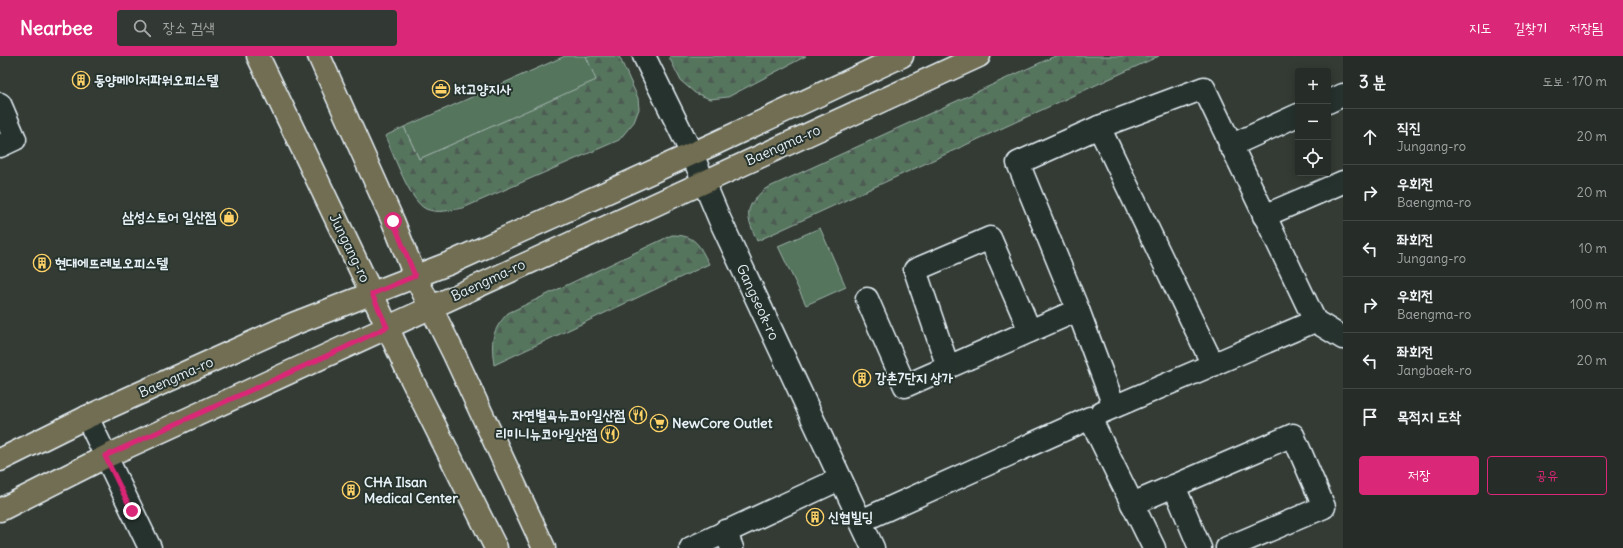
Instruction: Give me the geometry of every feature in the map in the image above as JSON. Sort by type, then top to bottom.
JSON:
[{"type":"main road","name":"Jungang-ro","points":[[258,56],[409,374],[496,548]]},
{"type":"main road","points":[[319,56],[393,221],[415,276],[458,361],[544,548]]},
{"type":"main road","name":"Baengma-ro","points":[[0,460],[87,417],[293,324],[450,263],[692,154],[902,56]]},
{"type":"main road","name":"Baengma-ro","points":[[0,510],[105,456],[344,348],[704,181],[979,56]]},
{"type":"street","name":"Gangseok-ro","points":[[644,56],[692,154],[719,218],[873,548]]},
{"type":"street","points":[[1114,406],[1078,310],[1018,164],[1099,127],[1204,88],[1230,146],[1315,321],[1343,338]]},
{"type":"street","points":[[1331,101],[1343,95]]},
{"type":"street","points":[[0,104],[15,139],[0,146]]},
{"type":"street","points":[[1230,146],[1295,116]]},
{"type":"street","points":[[1099,127],[1213,365]]},
{"type":"street","points":[[1264,216],[1343,182]]},
{"type":"street","points":[[948,366],[915,270],[990,238],[1030,331]]},
{"type":"street","points":[[866,299],[905,386],[1078,310]]},
{"type":"street","points":[[861,521],[1114,406],[1315,321]]},
{"type":"street","points":[[87,417],[150,548]]},
{"type":"street","points":[[1090,418],[1154,548]]},
{"type":"street","points":[[1132,504],[1293,435],[1324,507],[1227,548]]},
{"type":"street","points":[[691,548],[729,540],[840,479]]},
{"type":"street","points":[[1174,486],[1200,548]]},
{"type":"green space","points":[[565,56],[586,56],[597,80],[419,159],[404,127]]},
{"type":"green space","points":[[586,56],[619,56],[638,98],[639,109],[634,122],[619,140],[463,208],[435,211],[426,209],[420,205],[408,187],[385,136],[404,127],[419,159],[596,80]]},
{"type":"green space","points":[[806,56],[728,97],[710,99],[695,93],[681,81],[669,57]]},
{"type":"green space","points":[[1055,56],[1159,56],[757,241],[749,219],[749,213],[753,202],[765,189]]},
{"type":"green space","points":[[820,228],[846,287],[806,305],[778,246]]},
{"type":"green space","points":[[672,235],[680,235],[696,242],[709,264],[494,365],[493,343],[495,331],[502,319],[508,313]]},
{"type":"place","name":"동양메이저파워오피스텔","points":[[81,80]]},
{"type":"place","name":"kt고양지사","points":[[441,89]]},
{"type":"place","name":"삼성스토어 일산점","points":[[229,217]]},
{"type":"place","name":"현대에뜨레보오피스텔","points":[[42,263]]},
{"type":"place","name":"강촌7단지 상가","points":[[862,378]]},
{"type":"place","name":"자연별곡뉴코아일산점","points":[[638,415]]},
{"type":"place","name":"NewCore Outlet","points":[[659,423]]},
{"type":"place","name":"리미니뉴코아일산점","points":[[610,434]]},
{"type":"place","name":"CHA Ilsan Medical Center","points":[[351,490]]},
{"type":"place","name":"신협빌딩","points":[[815,517]]},
{"type":"route","points":[[132,511],[105,456],[344,348],[387,327],[372,294],[415,276],[393,221]]}]
